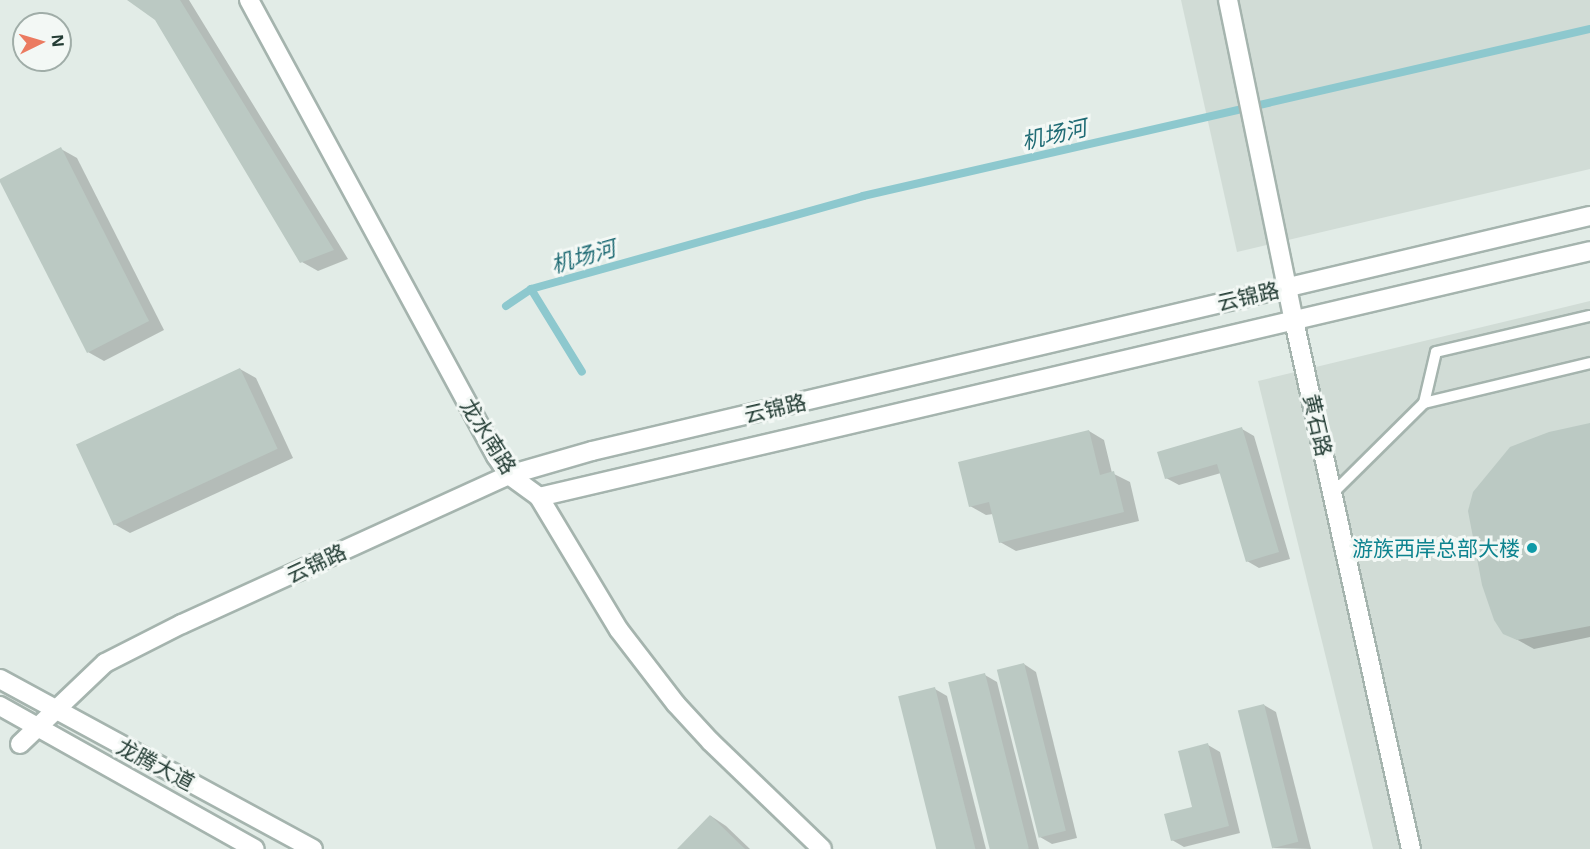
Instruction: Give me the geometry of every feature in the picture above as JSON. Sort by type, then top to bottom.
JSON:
[{"type":"main road","name":"龙水南路","points":[[249,0],[508,475],[539,497],[589,584],[647,669],[711,742],[822,849]]},
{"type":"main road","name":"黄石路","points":[[1228,0],[1294,321],[1334,492],[1411,849]]},
{"type":"main road","name":"云锦路","points":[[20,744],[105,663],[182,624],[508,475],[592,451],[1590,216]]},
{"type":"main road","name":"云锦路","points":[[539,497],[1590,251]]},
{"type":"main road","name":"龙腾大道","points":[[0,679],[313,849]]},
{"type":"main road","name":"龙腾大道","points":[[0,706],[255,849]]},
{"type":"lane","points":[[1424,403],[1436,352],[1590,316]]},
{"type":"lane","points":[[1334,492],[1424,403],[1590,363]]},
{"type":"shaded area","points":[[1181,0],[1590,0],[1590,169],[1237,252]]},
{"type":"shaded area","points":[[1590,301],[1590,849],[1373,849],[1258,381]]},
{"type":"building","points":[[127,0],[180,0],[334,250],[300,263],[155,20]]},
{"type":"building","points":[[61,147],[149,321],[87,353],[0,182],[0,179]]},
{"type":"building","points":[[240,368],[278,449],[114,525],[76,444]]},
{"type":"building","name":"游族西岸总部大楼","points":[[1590,423],[1590,626],[1517,640],[1503,634],[1494,620],[1482,585],[1468,511],[1473,492],[1510,447],[1549,432]]},
{"type":"building","points":[[1242,427],[1279,552],[1246,562],[1217,464],[1165,479],[1157,452]]},
{"type":"building","points":[[1089,430],[1100,475],[1114,471],[1124,512],[999,543],[989,502],[969,507],[958,462]]},
{"type":"building","points":[[1024,663],[1066,831],[1039,838],[997,670]]},
{"type":"building","points":[[985,673],[1029,849],[990,849],[948,682]]},
{"type":"building","points":[[935,687],[975,849],[936,849],[898,696]]},
{"type":"building","points":[[1264,704],[1298,842],[1272,848],[1238,711]]},
{"type":"building","points":[[1208,743],[1229,826],[1171,841],[1164,814],[1192,807],[1178,751]]},
{"type":"building","points":[[710,815],[745,849],[677,849]]},
{"type":"waterway","name":"机场河","points":[[506,306],[531,289],[863,196],[1590,29]]},
{"type":"waterway","name":"机场河","points":[[531,289],[582,372]]},
{"type":"place","name":"游族西岸总部大楼","points":[[1532,548]]}]
